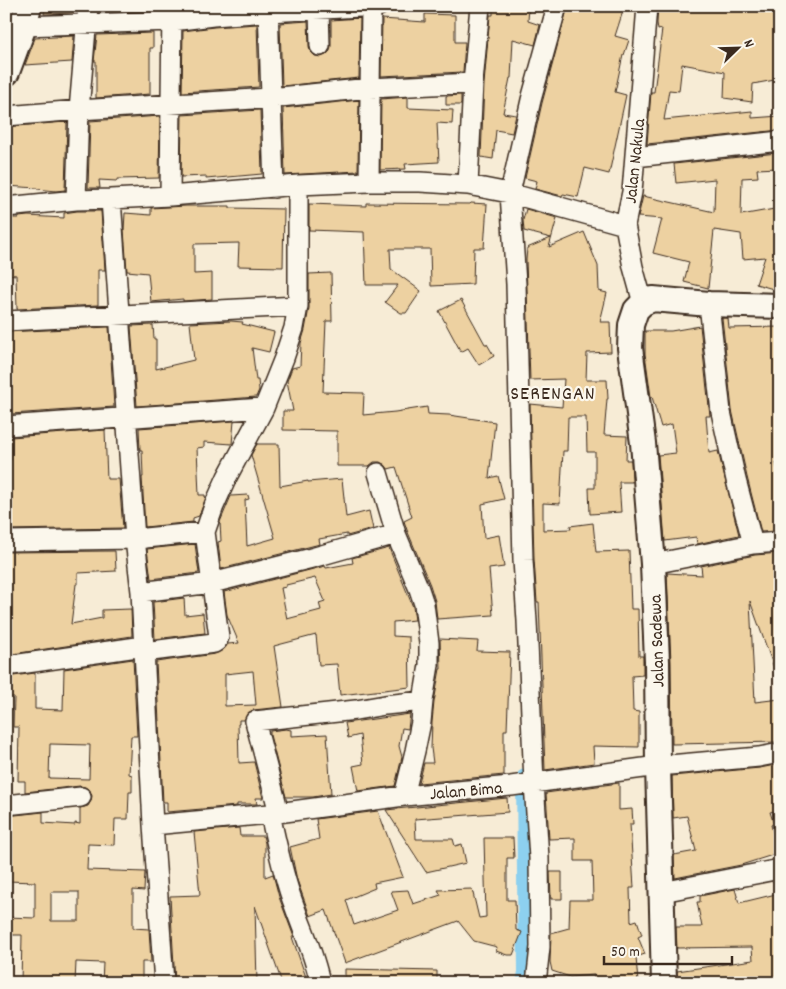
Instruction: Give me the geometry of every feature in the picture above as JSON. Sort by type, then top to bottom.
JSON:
[{"type":"main road","points":[[6,72],[26,16]]},
{"type":"street","points":[[468,185],[473,83],[480,6]]},
{"type":"street","points":[[536,983],[540,947],[539,858],[527,784],[528,621],[523,560],[516,284],[510,193],[531,100],[557,6]]},
{"type":"street","name":"Jalan Nakula","points":[[6,207],[76,200],[170,196],[298,186],[369,182],[420,182],[468,185],[510,193],[625,226],[632,192],[646,6]]},
{"type":"street","points":[[26,16],[374,7],[370,88],[369,182]]},
{"type":"street","points":[[268,9],[274,188]]},
{"type":"street","points":[[320,9],[320,46]]},
{"type":"street","points":[[170,196],[172,13]]},
{"type":"street","points":[[76,200],[79,110],[87,15]]},
{"type":"street","points":[[6,116],[270,98],[370,88],[473,83]]},
{"type":"street","points":[[635,157],[780,141]]},
{"type":"street","points":[[6,666],[144,649],[214,643],[217,641],[219,637],[205,532],[227,477],[264,408],[294,328],[298,306],[298,186]]},
{"type":"street","points":[[111,199],[135,539],[141,592],[153,825],[164,983]]},
{"type":"street","points":[[625,226],[633,267],[643,303],[653,299],[709,304],[780,306]]},
{"type":"street","name":"Jalan Sadewa","points":[[643,303],[636,310],[631,325],[630,348],[643,443],[653,564],[664,983]]},
{"type":"street","points":[[709,304],[722,412],[752,544]]},
{"type":"street","points":[[6,321],[298,306]]},
{"type":"street","points":[[6,426],[264,408]]},
{"type":"street","points":[[378,473],[396,534],[424,604],[429,643],[429,665],[421,722],[404,796]]},
{"type":"street","points":[[6,541],[135,539],[205,532]]},
{"type":"street","points":[[141,592],[212,583],[308,559],[396,534]]},
{"type":"street","points":[[653,564],[752,544],[780,542]]},
{"type":"street","points":[[320,983],[313,956],[293,904],[282,868],[274,814],[255,721],[423,701]]},
{"type":"street","name":"Jalan Bima","points":[[153,825],[274,814],[404,796],[527,784],[658,766],[759,757],[780,753]]},
{"type":"street","points":[[6,804],[81,797]]},
{"type":"street","points":[[662,892],[780,870]]},
{"type":"building","points":[[45,6],[77,6],[76,13],[44,14]]},
{"type":"building","points":[[99,6],[153,6],[153,10],[99,12]]},
{"type":"building","points":[[493,6],[529,6],[528,21],[540,25],[535,45],[513,39],[511,78],[503,113],[516,115],[512,133],[496,130],[493,159],[481,157],[484,84],[490,15],[493,15]]},
{"type":"building","points":[[568,6],[608,6],[623,11],[615,36],[629,40],[623,55],[615,92],[626,95],[609,174],[585,168],[578,197],[563,194],[562,196],[535,189],[537,181],[525,178],[542,103]]},
{"type":"building","points":[[658,6],[780,6],[780,79],[753,84],[752,102],[724,98],[725,72],[682,64],[679,91],[669,90],[664,120],[752,111],[752,118],[780,116],[780,130],[647,144],[651,92],[654,92],[662,29],[658,30]]},
{"type":"building","points":[[425,14],[455,15],[455,42],[465,42],[463,72],[381,76],[382,19],[425,22]]},
{"type":"building","points":[[360,18],[359,78],[282,86],[280,23],[308,21],[310,51],[315,56],[321,57],[330,51],[331,20]]},
{"type":"building","points":[[257,24],[259,87],[182,92],[183,31]]},
{"type":"building","points":[[153,33],[153,48],[150,48],[150,94],[96,98],[96,61],[94,61],[97,35]]},
{"type":"building","points":[[74,36],[72,62],[25,65],[35,38]]},
{"type":"building","points":[[461,95],[461,105],[446,105],[446,96]]},
{"type":"building","points":[[408,97],[408,108],[453,110],[452,124],[437,123],[439,162],[405,164],[406,169],[380,170],[381,99]]},
{"type":"building","points":[[359,100],[358,171],[285,175],[283,108]]},
{"type":"building","points":[[260,110],[262,174],[206,179],[206,176],[181,177],[182,115]]},
{"type":"building","points":[[160,116],[159,178],[117,179],[117,181],[99,180],[100,188],[88,188],[90,121]]},
{"type":"building","points":[[67,123],[65,190],[56,191],[6,186],[6,127]]},
{"type":"building","points":[[777,153],[778,168],[757,169],[758,177],[742,178],[741,215],[780,208],[780,291],[756,284],[765,257],[743,259],[741,234],[714,230],[708,288],[684,282],[689,262],[653,253],[662,219],[638,217],[643,196],[714,212],[715,179],[676,183],[674,164]]},
{"type":"building","points":[[366,203],[487,204],[484,248],[474,248],[473,284],[431,286],[430,249],[390,249],[391,269],[421,291],[406,313],[401,313],[385,302],[398,285],[366,285],[364,232],[309,230],[309,204],[366,206]]},
{"type":"building","points":[[186,206],[284,209],[283,267],[238,266],[239,243],[194,244],[194,274],[212,273],[212,299],[151,302],[148,273],[127,271],[124,230],[125,213],[151,215],[151,208]]},
{"type":"building","points":[[526,209],[557,218],[549,247],[584,232],[598,266],[599,291],[607,293],[600,322],[610,322],[611,352],[587,353],[586,380],[607,380],[608,399],[604,435],[627,436],[626,460],[631,460],[632,482],[619,482],[621,512],[590,514],[589,488],[595,488],[595,452],[587,452],[586,417],[568,417],[567,451],[563,451],[560,504],[543,503],[543,530],[571,529],[570,526],[593,523],[596,552],[629,551],[631,609],[638,609],[639,656],[643,656],[643,675],[632,676],[633,711],[639,712],[639,747],[593,746],[594,763],[545,770],[539,602],[537,602],[534,559],[530,404],[562,407],[564,379],[530,380],[527,248],[551,238],[524,231],[523,220]]},
{"type":"building","points":[[101,211],[105,270],[98,270],[98,305],[17,309],[16,275],[6,274],[6,218],[28,216],[64,218],[64,213]]},
{"type":"building","points":[[331,273],[332,321],[326,321],[323,392],[364,393],[363,415],[427,407],[428,414],[495,422],[489,478],[498,476],[504,499],[482,504],[484,538],[499,535],[504,567],[489,569],[493,615],[437,619],[435,601],[430,585],[404,521],[412,517],[396,467],[388,469],[380,462],[374,462],[369,466],[337,466],[337,431],[283,430],[283,411],[293,411],[287,381],[292,368],[300,366],[301,343],[309,308],[309,274]]},
{"type":"building","points":[[461,300],[485,344],[487,344],[494,356],[479,365],[468,348],[461,352],[439,311]]},
{"type":"building","points":[[722,318],[728,318],[729,328],[780,327],[780,462],[776,463],[780,480],[780,512],[776,512],[776,531],[761,532],[747,477],[732,410]]},
{"type":"building","points":[[243,322],[242,324],[274,332],[269,352],[252,348],[259,390],[256,397],[137,406],[131,326],[153,325],[154,339],[156,339],[156,369],[194,360],[190,323]]},
{"type":"building","points":[[700,326],[710,416],[706,416],[709,453],[718,451],[739,535],[697,544],[696,537],[665,541],[658,455],[676,453],[672,424],[661,427],[651,397],[645,354],[645,331],[671,331]]},
{"type":"building","points":[[109,327],[114,407],[6,413],[6,332]]},
{"type":"building","points":[[234,421],[232,444],[204,442],[204,447],[197,448],[199,495],[205,495],[206,497],[199,516],[193,518],[193,522],[145,527],[142,450],[140,450],[139,428]]},
{"type":"building","points":[[105,430],[107,479],[119,479],[123,528],[6,530],[6,461],[11,460],[11,437]]},
{"type":"building","points":[[257,444],[279,444],[280,486],[308,481],[342,479],[346,517],[369,511],[373,529],[347,536],[347,534],[319,539],[320,544],[221,569],[218,542],[221,541],[220,522],[231,496],[248,495],[249,499],[245,500],[247,546],[275,538],[251,455]]},
{"type":"building","points":[[195,544],[199,573],[151,579],[147,549]]},
{"type":"building","points":[[389,548],[413,607],[415,620],[393,622],[393,636],[409,637],[410,687],[340,695],[337,664],[319,665],[316,635],[274,646],[283,707],[253,710],[248,713],[244,720],[239,720],[238,724],[239,763],[254,762],[263,798],[256,798],[257,804],[237,804],[237,806],[167,812],[167,802],[163,802],[156,662],[215,654],[223,650],[228,644],[239,643],[227,615],[224,592],[325,566],[326,568],[353,563],[352,558]],"holes":[[[315,578],[325,601],[319,603],[321,610],[287,619],[281,588]],[[253,671],[256,705],[225,706],[225,674]]]},
{"type":"building","points":[[115,551],[116,571],[78,573],[71,624],[102,618],[102,610],[131,609],[132,636],[6,655],[6,585],[8,570],[6,570],[6,552]]},
{"type":"building","points":[[780,553],[780,678],[778,679],[750,601],[755,702],[780,699],[780,742],[672,744],[667,573],[702,575],[701,566],[755,555]]},
{"type":"building","points":[[184,598],[185,615],[203,613],[205,633],[155,639],[153,602]]},
{"type":"building","points":[[440,639],[478,641],[477,651],[510,652],[507,730],[504,730],[504,775],[419,783],[424,763],[433,763],[431,748],[432,722],[441,669]]},
{"type":"building","points":[[133,659],[137,736],[131,736],[129,774],[132,775],[132,792],[129,792],[128,819],[115,819],[114,845],[88,844],[87,870],[145,872],[144,891],[133,890],[133,928],[149,929],[151,962],[142,962],[142,983],[102,983],[103,963],[76,962],[75,983],[21,983],[22,935],[6,935],[6,917],[35,918],[35,882],[7,881],[6,816],[43,812],[43,823],[80,824],[80,808],[88,806],[92,796],[90,790],[80,786],[25,792],[25,781],[18,781],[19,727],[13,727],[14,697],[6,697],[6,677],[35,673],[35,709],[63,710],[64,669]],"holes":[[[50,744],[90,745],[89,779],[49,778]],[[51,892],[79,892],[79,921],[51,921]]]},
{"type":"building","points":[[410,714],[408,729],[402,728],[399,746],[402,757],[395,786],[358,791],[353,766],[363,764],[360,735],[348,738],[345,723]]},
{"type":"building","points":[[291,730],[291,736],[327,734],[331,794],[313,797],[286,797],[270,731]]},
{"type":"building","points":[[780,764],[780,810],[770,812],[774,824],[771,825],[779,853],[741,865],[675,878],[674,855],[696,851],[687,816],[673,818],[672,776],[760,768]]},
{"type":"building","points":[[619,783],[619,810],[632,809],[633,824],[630,824],[634,888],[630,888],[631,922],[637,920],[642,935],[638,937],[645,954],[636,957],[638,983],[594,983],[594,975],[570,977],[552,971],[550,962],[551,933],[569,928],[570,900],[593,900],[592,861],[575,861],[575,838],[549,839],[546,793]]},
{"type":"building","points":[[507,798],[508,812],[415,819],[416,839],[453,839],[455,846],[462,844],[466,863],[426,872],[386,810]]},
{"type":"building","points":[[378,811],[403,877],[374,883],[375,888],[346,900],[354,925],[398,910],[391,891],[408,890],[413,904],[441,895],[438,890],[472,889],[479,918],[486,917],[484,838],[513,838],[514,858],[507,858],[507,900],[515,900],[516,930],[522,932],[513,955],[496,951],[497,947],[474,941],[458,921],[345,963],[326,910],[310,916],[297,880],[290,847],[319,839],[316,819]]},
{"type":"building","points":[[239,828],[240,836],[263,836],[265,843],[265,877],[273,874],[308,983],[282,983],[255,906],[257,983],[175,983],[170,896],[200,895],[194,832]]},
{"type":"building","points":[[550,872],[562,872],[562,899],[551,899]]},
{"type":"building","points":[[735,889],[739,903],[780,893],[780,983],[739,983],[738,978],[708,983],[678,983],[677,971],[753,960],[752,947],[677,948],[676,927],[702,927],[697,902],[700,902],[700,896]]},
{"type":"building","points":[[345,969],[437,971],[437,983],[345,983]]},
{"type":"waterway","points":[[525,778],[527,972],[525,983]]},
{"type":"district","name":"SERENGAN","points":[[553,392]]}]
